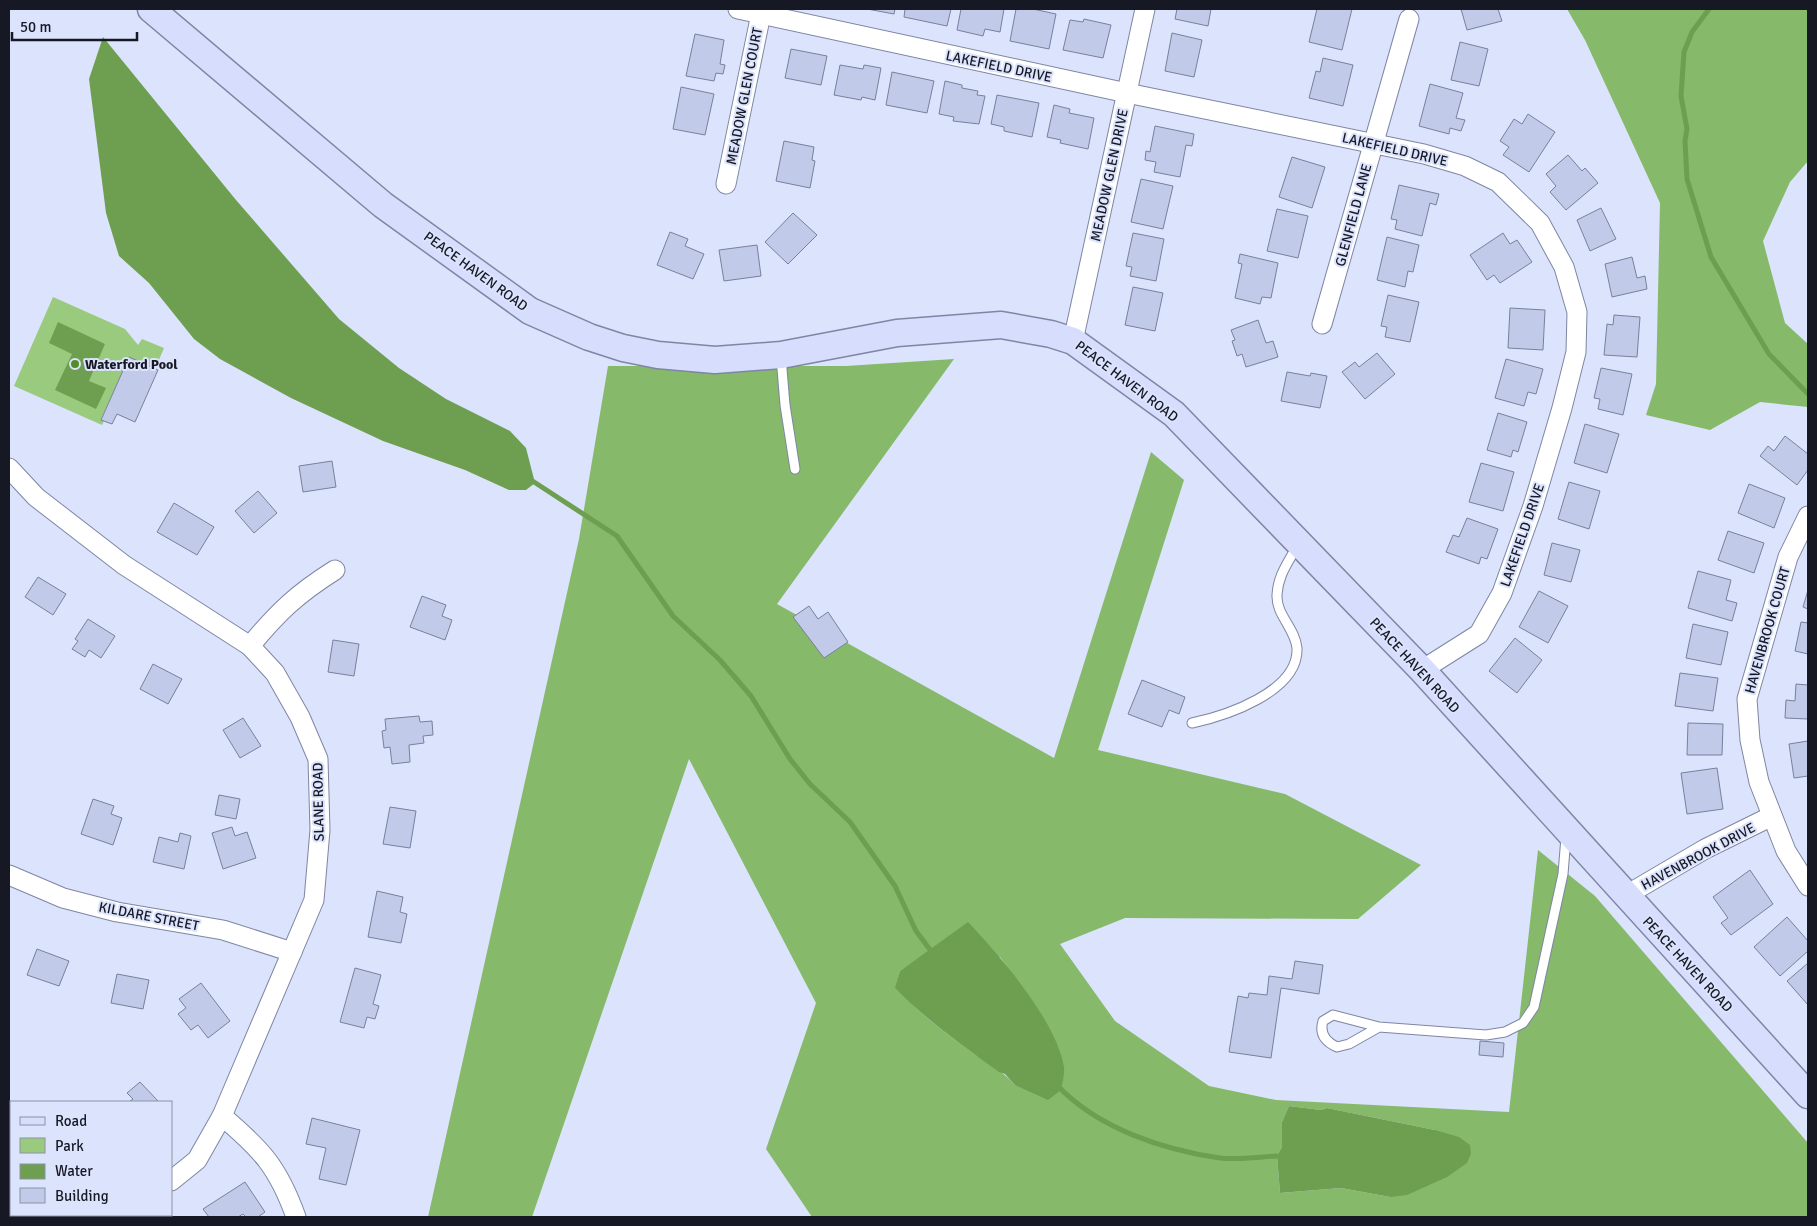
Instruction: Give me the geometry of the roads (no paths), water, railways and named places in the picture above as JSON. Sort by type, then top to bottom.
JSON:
[{"type":"main road","name":"PEACE HAVEN ROAD","points":[[151,9],[383,205],[530,311],[589,337],[623,348],[658,355],[715,360],[781,355],[897,333],[1001,325],[1073,340],[1174,414],[1422,670],[1566,832],[1808,1095]]},
{"type":"street","name":"LAKEFIELD DRIVE","points":[[738,9],[761,11],[1127,93],[1372,144],[1465,166],[1498,182],[1540,223],[1564,267],[1577,312],[1576,352],[1562,408],[1533,506],[1502,593],[1479,634],[1422,670]]},
{"type":"street","name":"MEADOW GLEN DRIVE","points":[[1073,340],[1145,9]]},
{"type":"street","name":"MEADOW GLEN COURT","points":[[726,184],[761,11]]},
{"type":"street","name":"GLENFIELD LANE","points":[[1322,324],[1409,19]]},
{"type":"street","name":"SLANE ROAD","points":[[9,468],[36,497],[124,565],[250,646],[275,673],[300,717],[318,759],[320,830],[314,900],[222,1116],[198,1160],[172,1180]]},
{"type":"street","name":"HAVENBROOK COURT","points":[[1808,516],[1788,557],[1747,699],[1750,740],[1759,782],[1786,851],[1808,886]]},
{"type":"street","points":[[250,646],[283,608],[303,590],[335,570]]},
{"type":"street","name":"HAVENBROOK DRIVE","points":[[1625,896],[1705,849],[1772,816]]},
{"type":"street","name":"KILDARE STREET","points":[[9,874],[63,898],[117,912],[223,930],[292,952]]},
{"type":"street","points":[[222,1116],[245,1135],[275,1168],[296,1217]]},
{"type":"lane","points":[[781,355],[785,405],[795,469]]},
{"type":"lane","points":[[1192,724],[1223,716],[1250,704],[1276,686],[1292,670],[1297,649],[1293,633],[1280,610],[1277,596],[1282,570],[1299,544]]},
{"type":"lane","points":[[1379,1027],[1349,1044],[1337,1047],[1325,1040],[1321,1032],[1323,1021],[1333,1015],[1379,1027],[1486,1035],[1505,1032],[1523,1023],[1534,1007],[1563,874],[1566,832]]},
{"type":"water","points":[[103,37],[236,200],[339,319],[399,368],[446,399],[510,431],[526,448],[535,483],[526,490],[509,490],[465,470],[383,441],[291,398],[220,359],[194,339],[149,283],[119,256],[106,213],[89,79]]},
{"type":"water","points":[[58,322],[105,344],[89,381],[106,388],[96,409],[55,390],[72,354],[49,343]]},
{"type":"water","points":[[968,922],[1010,970],[1039,1009],[1059,1049],[1064,1067],[1061,1090],[1048,1100],[1015,1085],[1005,1074],[999,1072],[932,1022],[895,988],[900,971]]},
{"type":"water","points":[[1289,1106],[1321,1110],[1327,1108],[1435,1130],[1459,1137],[1470,1145],[1471,1154],[1467,1163],[1447,1177],[1407,1195],[1390,1197],[1341,1188],[1280,1193],[1277,1156],[1282,1147],[1282,1122]]},
{"type":"waterway","points":[[1709,9],[1692,32],[1684,52],[1681,96],[1687,129],[1685,141],[1687,179],[1711,257],[1769,354],[1808,394]]},
{"type":"waterway","points":[[531,480],[617,536],[673,616],[720,660],[751,696],[790,759],[810,784],[850,822],[895,886],[916,931],[934,955]]},
{"type":"waterway","points":[[1057,1085],[1073,1100],[1111,1125],[1154,1143],[1220,1158],[1241,1159],[1277,1156]]},
{"type":"place","name":"Waterford Pool","points":[[75,364]]}]
